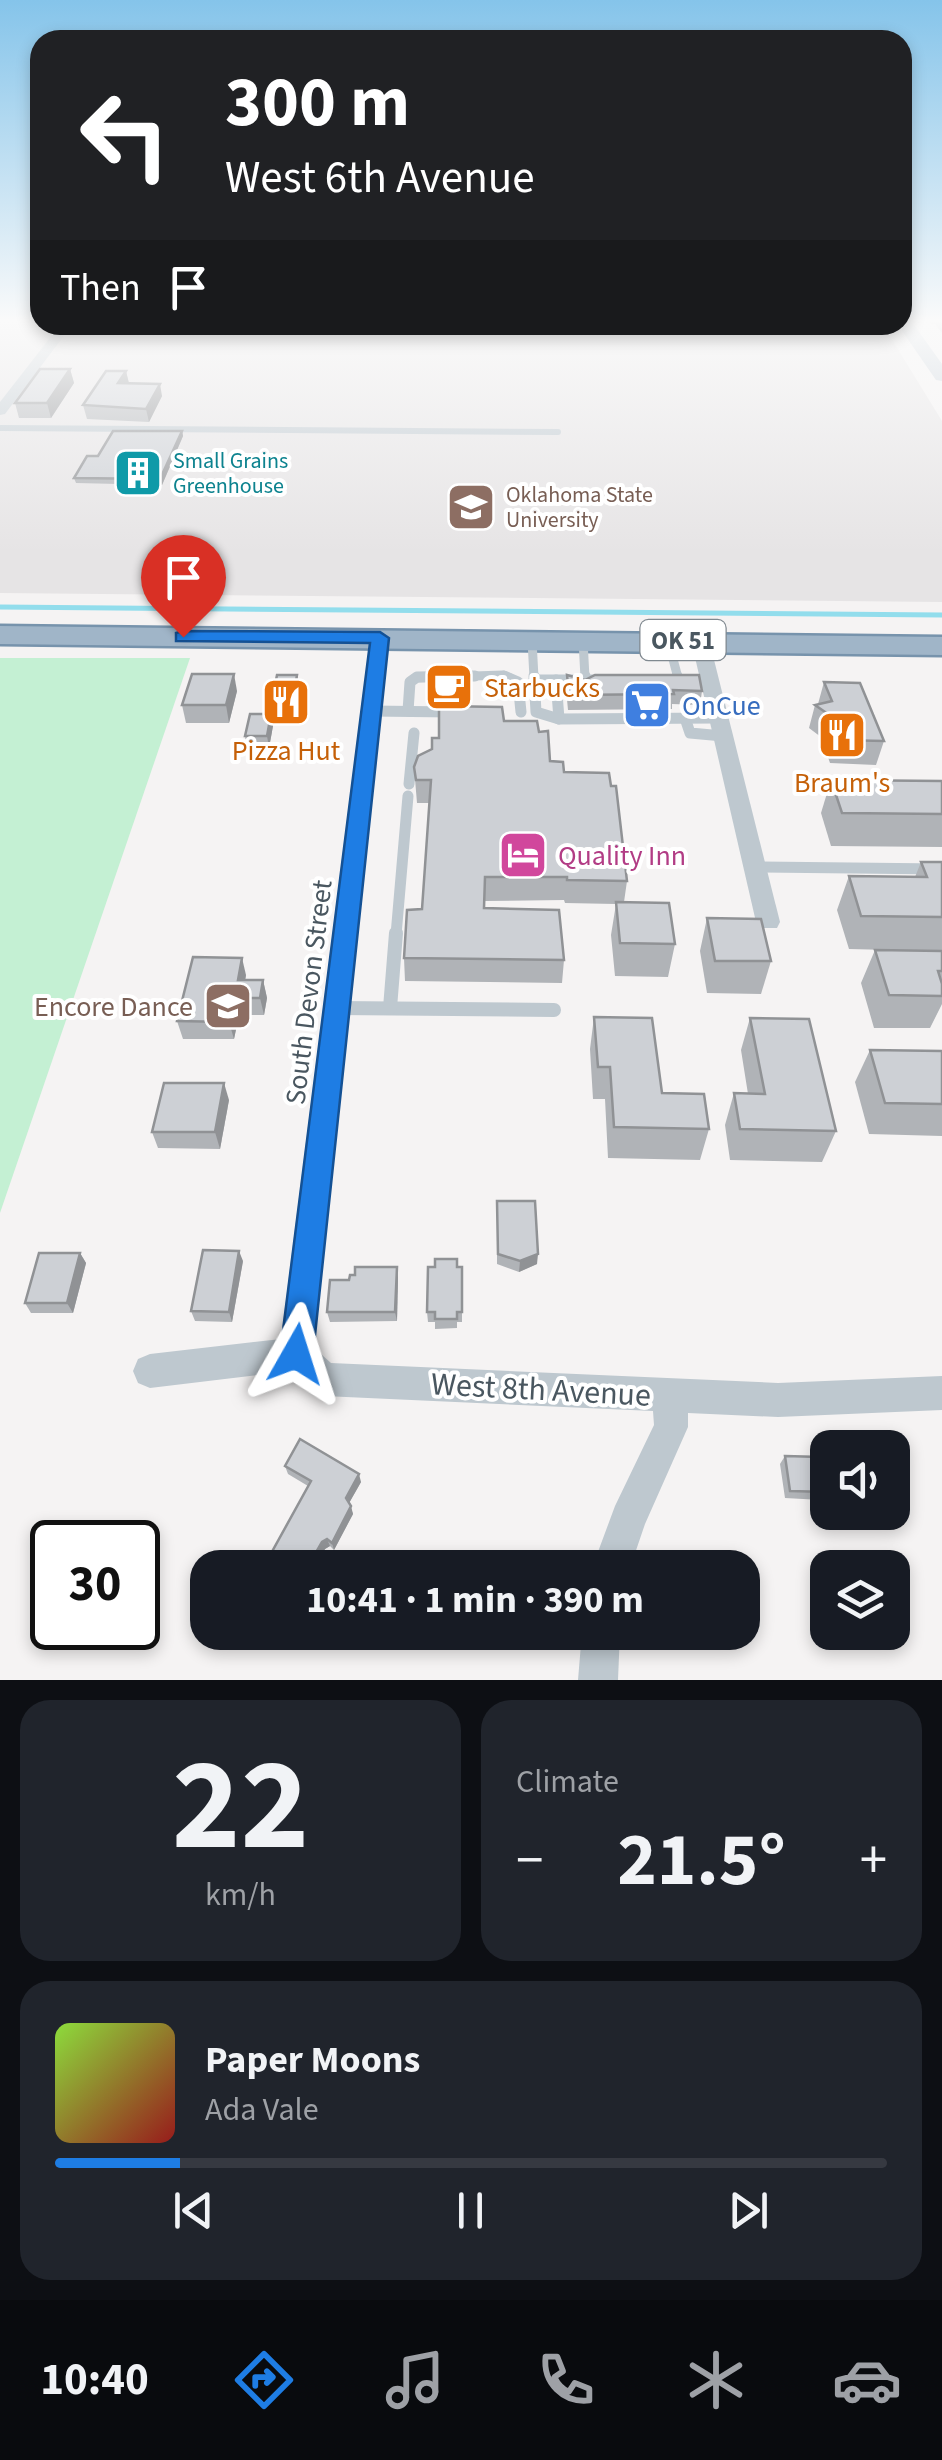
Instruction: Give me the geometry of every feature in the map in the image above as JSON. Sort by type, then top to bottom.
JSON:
[{"type":"highway","points":[[532,640],[692,628],[942,631]]},
{"type":"highway","name":"OK 51","points":[[0,636],[700,640],[942,646]]},
{"type":"street","name":"South Devon Street","points":[[296,1354],[380,638]]},
{"type":"street","points":[[700,640],[768,922]]},
{"type":"street","points":[[150,1371],[296,1354]]},
{"type":"street","name":"West 8th Avenue","points":[[296,1354],[324,1379],[778,1400],[942,1393]]},
{"type":"street","points":[[618,1550],[671,1427],[670,1394]]},
{"type":"street","points":[[598,1680],[600,1650]]},
{"type":"lane","points":[[0,428],[558,432]]},
{"type":"lane","points":[[532,640],[536,712]]},
{"type":"lane","points":[[584,640],[585,682]]},
{"type":"lane","points":[[668,640],[678,680]]},
{"type":"lane","points":[[408,711],[410,682],[416,676],[503,675],[518,682],[521,712]]},
{"type":"lane","points":[[660,680],[709,678]]},
{"type":"lane","points":[[534,680],[608,680],[609,686]]},
{"type":"lane","points":[[556,680],[559,719]]},
{"type":"lane","points":[[371,711],[468,712]]},
{"type":"lane","points":[[508,712],[536,712],[559,719],[685,718],[720,727]]},
{"type":"lane","points":[[685,718],[694,736],[720,727]]},
{"type":"lane","points":[[390,1008],[414,733]]},
{"type":"lane","points":[[754,867],[942,869]]},
{"type":"lane","points":[[336,1008],[554,1010]]},
{"type":"shaded area","name":"Oklahoma State University","points":[[0,396],[927,396],[942,421],[942,602],[0,593]]},
{"type":"green space","points":[[0,658],[190,658],[0,1213]]},
{"type":"building","points":[[20,396],[51,396],[47,403],[15,403]]},
{"type":"building","points":[[89,396],[153,396],[146,409],[83,405]]},
{"type":"building","points":[[113,431],[182,431],[160,479],[74,478],[87,456],[98,456]]},
{"type":"building","points":[[192,674],[234,674],[226,705],[182,705]]},
{"type":"building","points":[[277,675],[297,675],[292,705],[271,705]]},
{"type":"building","points":[[567,675],[585,680],[595,675],[699,675],[702,691],[569,695]]},
{"type":"building","points":[[824,682],[860,683],[884,741],[837,740],[828,714],[815,705],[832,701]]},
{"type":"building","name":"Quality Inn","points":[[439,706],[502,707],[504,721],[537,721],[539,732],[548,731],[550,761],[563,762],[564,772],[609,773],[611,786],[616,786],[627,881],[485,877],[484,908],[559,910],[564,960],[404,958],[407,910],[422,909],[431,780],[416,780],[414,767],[418,756],[432,749],[432,738],[439,738]]},
{"type":"building","points":[[250,714],[271,714],[267,736],[245,736]]},
{"type":"building","points":[[831,780],[942,781],[942,814],[842,813]]},
{"type":"building","points":[[921,862],[942,862],[942,917],[861,916],[849,876],[927,877]]},
{"type":"building","points":[[616,902],[669,903],[675,944],[620,943]]},
{"type":"building","points":[[707,918],[761,919],[771,961],[715,961]]},
{"type":"building","points":[[875,950],[942,951],[942,971],[938,971],[942,996],[889,995]]},
{"type":"building","points":[[193,957],[242,958],[238,980],[263,980],[260,998],[234,998],[229,1022],[177,1021]]},
{"type":"building","points":[[594,1017],[652,1018],[662,1093],[704,1094],[709,1129],[614,1127],[610,1067],[598,1067]]},
{"type":"building","points":[[750,1018],[809,1019],[836,1131],[740,1129],[734,1093],[765,1094]]},
{"type":"building","points":[[870,1050],[942,1051],[942,1104],[885,1103]]},
{"type":"building","points":[[164,1083],[224,1083],[215,1132],[152,1132]]},
{"type":"building","points":[[497,1201],[535,1201],[538,1254],[520,1261],[498,1254]]},
{"type":"building","points":[[203,1250],[239,1251],[229,1312],[191,1311]]},
{"type":"building","points":[[39,1253],[80,1253],[67,1303],[25,1303]]},
{"type":"building","points":[[435,1259],[457,1259],[457,1267],[462,1267],[462,1312],[457,1312],[457,1319],[435,1319],[435,1312],[427,1312],[428,1267],[435,1267]]},
{"type":"building","points":[[355,1267],[397,1267],[395,1312],[327,1312],[330,1280],[349,1280],[350,1275],[355,1275]]},
{"type":"building","points":[[300,1439],[359,1474],[346,1498],[351,1506],[332,1543],[327,1539],[317,1550],[273,1550],[311,1481],[285,1466]]},
{"type":"building","points":[[785,1456],[810,1457],[810,1492],[790,1491]]},
{"type":"waterway","points":[[0,607],[942,615]]},
{"type":"place","name":"Small Grains Greenhouse","points":[[138,473]]},
{"type":"place","name":"Oklahoma State University","points":[[471,507]]},
{"type":"place","name":"Starbucks","points":[[449,687]]},
{"type":"place","name":"Pizza Hut","points":[[286,702]]},
{"type":"place","name":"OnCue","points":[[647,705]]},
{"type":"place","name":"Braum's","points":[[842,735]]},
{"type":"place","name":"Quality Inn","points":[[523,855]]},
{"type":"place","name":"Encore Dance","points":[[228,1006]]},
{"type":"route","points":[[183,637],[380,638],[296,1354]]}]
